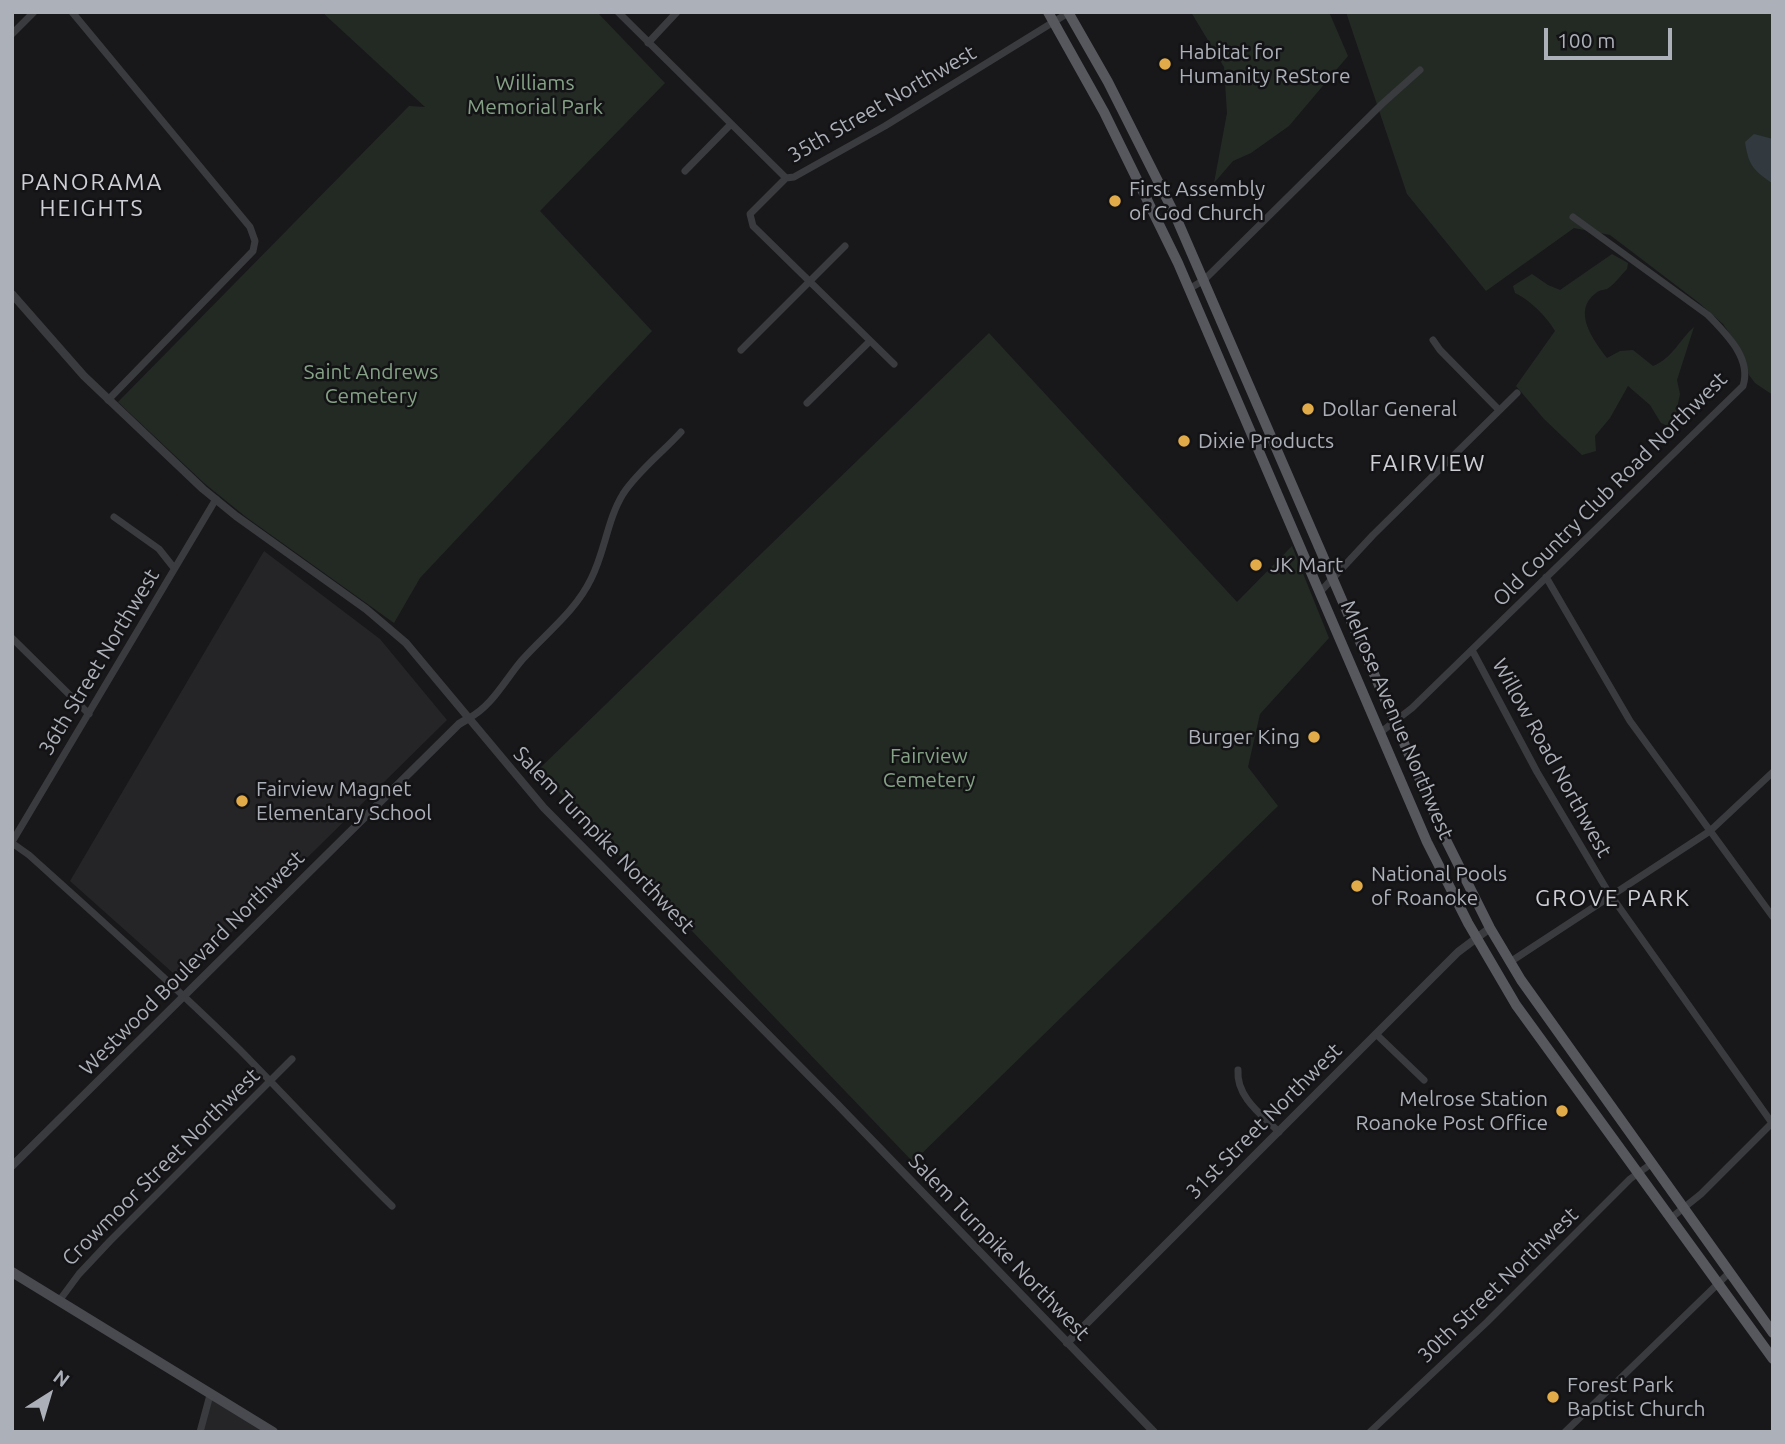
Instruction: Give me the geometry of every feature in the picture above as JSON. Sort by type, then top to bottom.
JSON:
[{"type":"main road","name":"Melrose Avenue Northwest","points":[[1068,12],[1147,158],[1204,280],[1446,840],[1490,928],[1543,1014],[1773,1333]]},
{"type":"main road","name":"Melrose Avenue Northwest","points":[[1051,17],[1134,169],[1189,289],[1427,842],[1476,937],[1524,1015],[1773,1359]]},
{"type":"main road","points":[[12,1272],[273,1432]]},
{"type":"street","points":[[12,34],[34,12]]},
{"type":"street","points":[[72,12],[250,227],[255,247],[240,266],[108,400]]},
{"type":"street","points":[[618,12],[786,177]]},
{"type":"street","points":[[648,43],[677,12]]},
{"type":"street","name":"35th Street Northwest","points":[[810,282],[751,224],[750,214],[786,177],[794,177],[885,126],[1051,17],[1068,12]]},
{"type":"street","points":[[1189,289],[1204,280],[1382,104],[1420,70]]},
{"type":"street","points":[[685,171],[731,124]]},
{"type":"street","name":"Old Country Club Road Northwest","points":[[1381,732],[1472,650],[1740,390],[1745,379],[1740,354],[1708,315],[1573,217]]},
{"type":"street","points":[[741,350],[845,246]]},
{"type":"street","points":[[810,282],[894,364]]},
{"type":"street","name":"Salem Turnpike Northwest","points":[[12,294],[108,400],[216,499],[391,629],[430,670],[544,808],[837,1104],[1154,1432]]},
{"type":"street","points":[[1433,340],[1499,410]]},
{"type":"street","points":[[807,403],[870,341]]},
{"type":"street","points":[[1320,592],[1517,393]]},
{"type":"street","name":"Westwood Boulevard Northwest","points":[[12,1166],[450,733],[484,708],[525,657],[581,597],[597,566],[611,522],[624,494],[681,432]]},
{"type":"street","name":"36th Street Northwest","points":[[12,842],[216,499]]},
{"type":"street","points":[[114,517],[159,549],[174,568]]},
{"type":"street","points":[[1546,577],[1630,721],[1773,917]]},
{"type":"street","points":[[12,638],[89,713]]},
{"type":"street","name":"Willow Road Northwest","points":[[1472,650],[1536,772],[1610,895],[1772,1122]]},
{"type":"street","points":[[1510,962],[1710,831],[1773,772]]},
{"type":"street","points":[[12,842],[184,997],[392,1206]]},
{"type":"street","name":"31st Street Northwest","points":[[1067,1343],[1458,952],[1490,928]]},
{"type":"street","points":[[1376,1034],[1424,1080]]},
{"type":"street","name":"Crowmoor Street Northwest","points":[[59,1301],[79,1274],[110,1241],[292,1059]]},
{"type":"street","points":[[1238,1070],[1239,1087],[1246,1099],[1279,1132]]},
{"type":"street","points":[[1671,1219],[1772,1122]]},
{"type":"street","name":"30th Street Northwest","points":[[1370,1432],[1487,1322],[1638,1173],[1651,1164]]},
{"type":"street","points":[[1565,1432],[1729,1273]]},
{"type":"street","points":[[200,1432],[210,1395]]},
{"type":"shaded area","points":[[1754,134],[1773,139],[1773,184],[1756,171],[1748,157],[1745,142]]},
{"type":"shaded area","name":"Fairview Magnet Elementary School","points":[[264,551],[380,639],[447,720],[182,981],[70,881]]},
{"type":"shaded area","points":[[210,1395],[273,1432],[203,1432]]},
{"type":"green space","name":"Saint Andrews Cemetery","points":[[322,12],[597,12],[665,83],[540,211],[652,331],[420,578],[394,623],[246,517],[204,483],[118,402],[409,106],[425,107]]},
{"type":"green space","points":[[1191,12],[1329,12],[1348,56],[1289,126],[1251,153],[1233,161],[1214,183],[1227,113],[1224,67]]},
{"type":"green space","points":[[1346,12],[1773,12],[1773,395],[1755,383],[1749,375],[1738,346],[1723,324],[1610,235],[1574,228],[1486,291],[1407,194]]},
{"type":"green space","points":[[1612,254],[1628,263],[1627,269],[1610,287],[1596,293],[1585,308],[1587,326],[1607,358],[1620,351],[1633,350],[1653,366],[1671,354],[1694,327],[1677,380],[1680,394],[1673,428],[1661,423],[1650,405],[1628,386],[1610,418],[1595,436],[1596,451],[1582,455],[1544,419],[1516,386],[1555,331],[1537,309],[1515,293],[1513,286],[1532,274],[1560,290]]},
{"type":"green space","name":"Fairview Cemetery","points":[[989,333],[1237,602],[1292,546],[1329,638],[1260,714],[1248,767],[1278,806],[913,1162],[538,770]]},
{"type":"place","name":"Habitat for Humanity ReStore","points":[[1165,64]]},
{"type":"place","name":"First Assembly of God Church","points":[[1115,201]]},
{"type":"place","name":"Dollar General","points":[[1308,409]]},
{"type":"place","name":"Dixie Products","points":[[1184,441]]},
{"type":"place","name":"JK Mart","points":[[1256,565]]},
{"type":"place","name":"Burger King","points":[[1314,737]]},
{"type":"place","name":"Fairview Magnet Elementary School","points":[[242,801]]},
{"type":"place","name":"National Pools of Roanoke","points":[[1357,886]]},
{"type":"place","name":"Melrose Station Roanoke Post Office","points":[[1562,1111]]},
{"type":"place","name":"Forest Park Baptist Church","points":[[1553,1397]]},
{"type":"district","name":"PANORAMA HEIGHTS","points":[[92,195]]},
{"type":"district","name":"FAIRVIEW","points":[[1428,463]]},
{"type":"district","name":"GROVE PARK","points":[[1613,898]]},
{"type":"park label","name":"Williams Memorial Park","points":[[535,95]]}]
